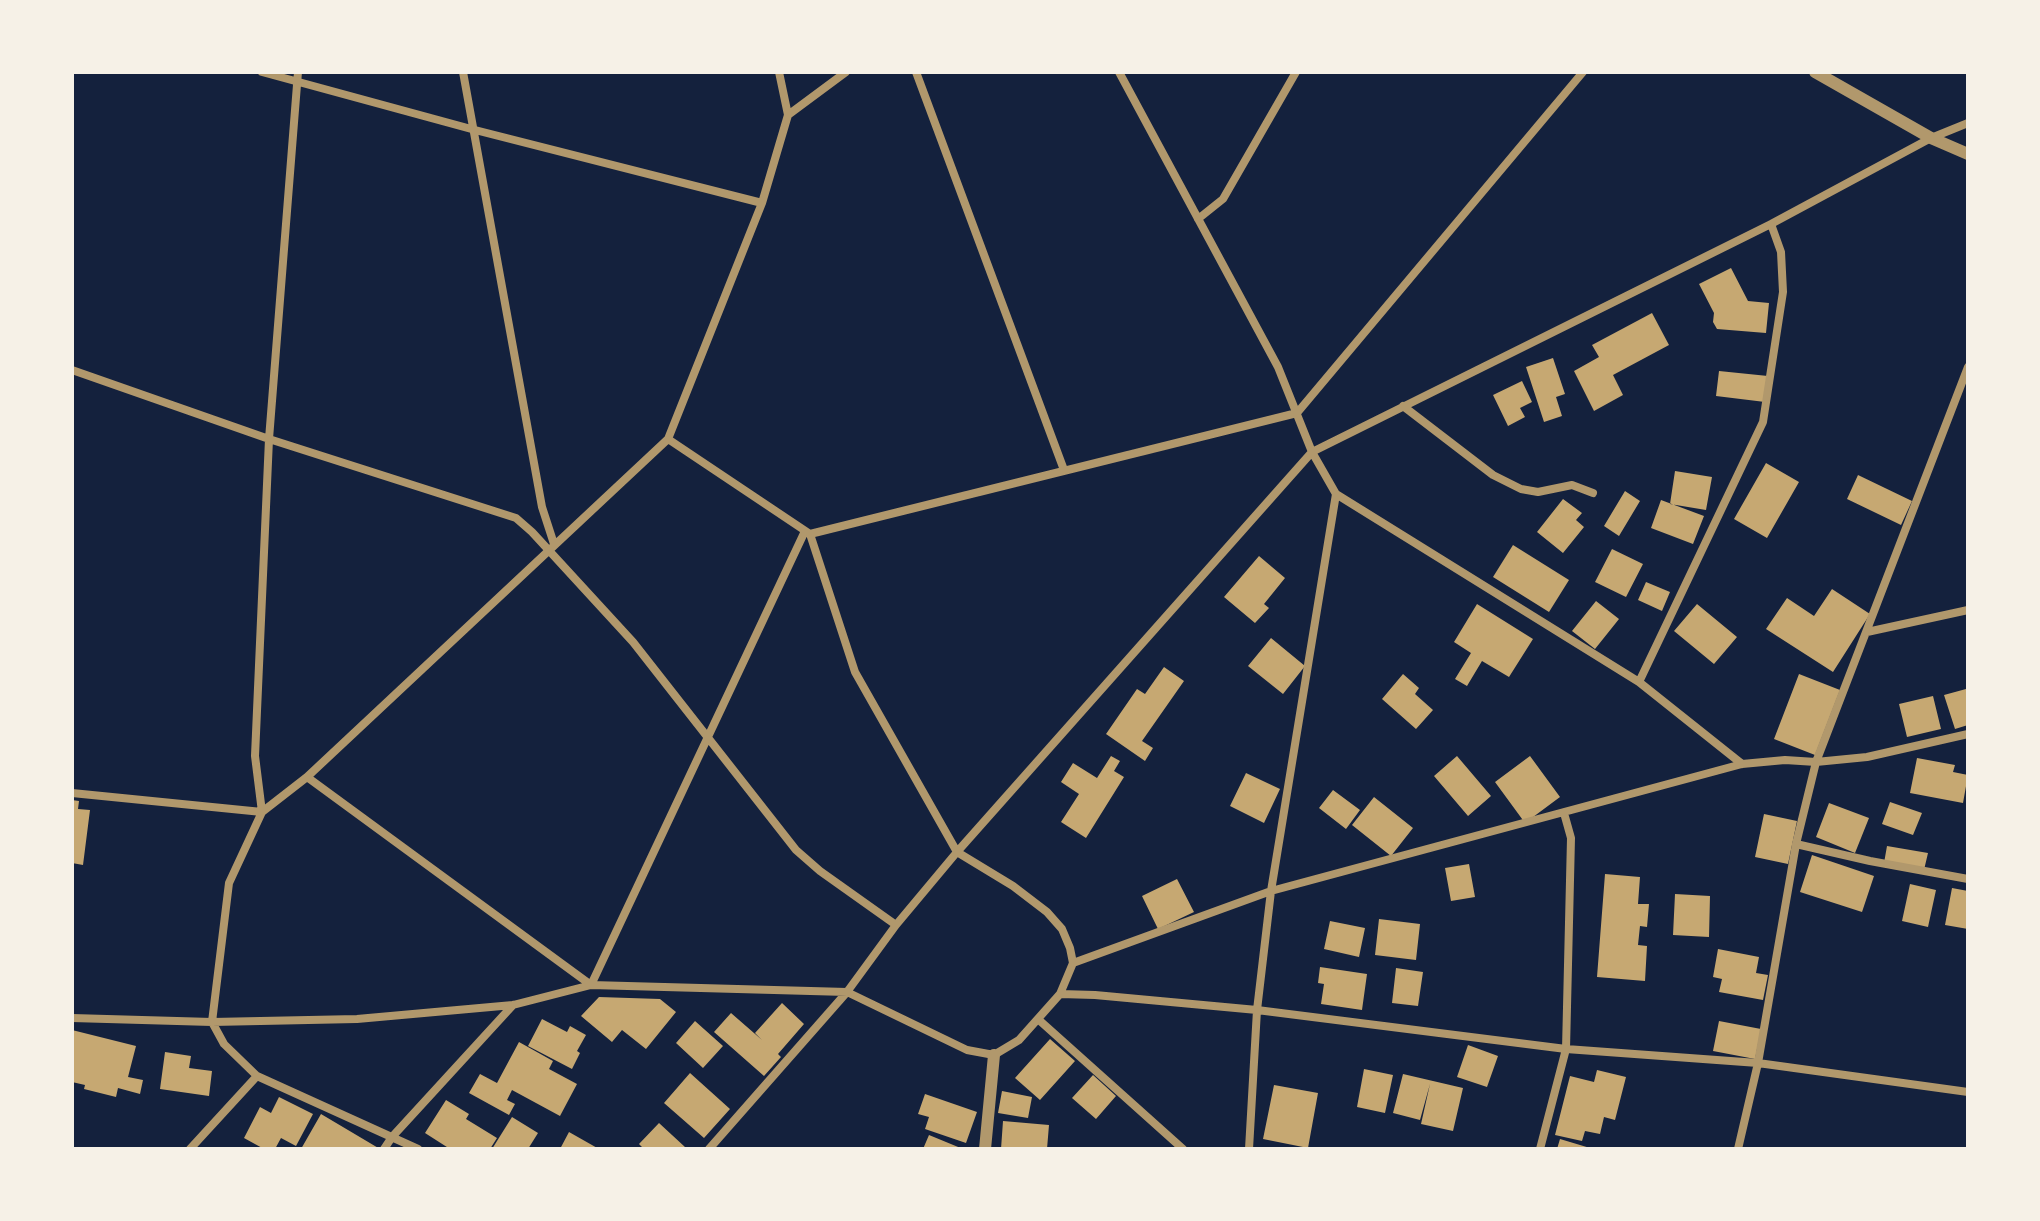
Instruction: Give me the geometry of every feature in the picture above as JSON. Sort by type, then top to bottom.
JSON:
[{"type":"street","points":[[262,72],[298,76],[475,130],[762,203]]},
{"type":"street","points":[[463,72],[551,547]]},
{"type":"street","points":[[418,1149],[257,1076],[224,1044],[212,1022],[229,883],[262,812],[307,777],[668,439],[762,203],[788,115],[779,72]]},
{"type":"street","points":[[788,115],[846,72]]},
{"type":"street","points":[[916,72],[1064,470]]},
{"type":"street","points":[[1119,72],[1278,367],[1312,452],[1336,494],[1639,682],[1742,764]]},
{"type":"street","points":[[1198,219],[1223,199],[1296,72]]},
{"type":"street","points":[[807,533],[1297,413],[1583,72]]},
{"type":"street","points":[[1815,72],[1931,138],[1968,154]]},
{"type":"street","points":[[262,812],[255,756],[269,439],[298,76]]},
{"type":"street","points":[[709,1149],[847,992],[896,925],[957,852],[1312,452],[1771,224],[1931,138],[1968,123]]},
{"type":"street","points":[[1639,682],[1763,422],[1783,292],[1781,252],[1771,224]]},
{"type":"street","points":[[1738,1149],[1758,1063],[1796,844],[1816,762],[1968,367]]},
{"type":"street","points":[[72,370],[269,439],[516,518],[551,547],[633,642],[796,850],[896,925]]},
{"type":"street","points":[[1403,406],[1493,475],[1521,489],[1538,492],[1572,485],[1593,493]]},
{"type":"street","points":[[72,1018],[212,1022],[357,1019],[513,1005],[591,985],[847,992],[967,1050],[994,1055],[1019,1040],[1060,994],[1073,963],[1062,929],[1047,912],[1013,886],[957,852],[855,672],[807,533],[668,439]]},
{"type":"street","points":[[1249,1149],[1257,1010],[1271,891],[1336,494]]},
{"type":"street","points":[[591,985],[807,533]]},
{"type":"street","points":[[1867,632],[1968,610]]},
{"type":"street","points":[[1073,963],[1271,891],[1742,764],[1867,757],[1968,734]]},
{"type":"street","points":[[307,777],[591,985]]},
{"type":"street","points":[[72,793],[262,812]]},
{"type":"street","points":[[1540,1149],[1566,1049],[1571,838],[1564,813]]},
{"type":"street","points":[[1796,844],[1968,879]]},
{"type":"street","points":[[1060,994],[1257,1010],[1566,1049],[1758,1063],[1968,1092]]},
{"type":"street","points":[[384,1149],[513,1005]]},
{"type":"street","points":[[1039,1020],[1183,1149]]},
{"type":"street","points":[[985,1149],[994,1055]]},
{"type":"street","points":[[190,1149],[257,1076]]},
{"type":"building","points":[[1731,268],[1748,301],[1769,303],[1766,333],[1717,329],[1713,322],[1714,313],[1699,284]]},
{"type":"building","points":[[1652,313],[1669,345],[1613,375],[1623,395],[1594,411],[1574,371],[1599,357],[1592,345]]},
{"type":"building","points":[[1553,358],[1565,394],[1556,397],[1562,416],[1544,422],[1526,367]]},
{"type":"building","points":[[1719,371],[1768,376],[1765,402],[1716,396]]},
{"type":"building","points":[[1522,381],[1532,402],[1520,408],[1525,417],[1508,426],[1493,395]]},
{"type":"building","points":[[1766,463],[1799,482],[1767,538],[1734,519]]},
{"type":"building","points":[[1675,471],[1712,477],[1706,510],[1670,504]]},
{"type":"building","points":[[1858,475],[1912,501],[1901,525],[1847,499]]},
{"type":"building","points":[[1625,491],[1640,501],[1619,536],[1604,526]]},
{"type":"building","points":[[1563,499],[1582,513],[1576,520],[1584,527],[1563,553],[1537,532]]},
{"type":"building","points":[[1661,500],[1704,516],[1693,544],[1651,528]]},
{"type":"building","points":[[1513,545],[1569,580],[1549,612],[1493,577]]},
{"type":"building","points":[[1612,549],[1643,564],[1626,597],[1595,582]]},
{"type":"building","points":[[1259,556],[1285,578],[1264,604],[1269,608],[1255,623],[1224,597]]},
{"type":"building","points":[[1646,582],[1670,592],[1662,611],[1638,600]]},
{"type":"building","points":[[1832,589],[1870,614],[1833,672],[1766,629],[1787,598],[1814,616]]},
{"type":"building","points":[[1596,601],[1619,619],[1595,649],[1572,631]]},
{"type":"building","points":[[1477,604],[1533,639],[1509,677],[1482,661],[1467,686],[1455,679],[1471,653],[1454,642]]},
{"type":"building","points":[[1697,604],[1737,637],[1714,664],[1674,631]]},
{"type":"building","points":[[1271,638],[1305,666],[1283,694],[1248,666]]},
{"type":"building","points":[[1164,667],[1184,681],[1142,741],[1153,748],[1145,761],[1106,734],[1137,689],[1145,694]]},
{"type":"building","points":[[1403,674],[1419,688],[1415,694],[1433,710],[1416,729],[1382,699]]},
{"type":"building","points":[[1799,674],[1840,690],[1815,755],[1774,739]]},
{"type":"building","points":[[1966,689],[1968,725],[1955,729],[1944,695]]},
{"type":"building","points":[[1933,696],[1941,729],[1907,737],[1899,704]]},
{"type":"building","points":[[1111,756],[1120,761],[1114,771],[1124,777],[1086,838],[1061,822],[1079,794],[1061,782],[1073,763],[1097,778]]},
{"type":"building","points":[[1457,756],[1491,796],[1468,816],[1434,776]]},
{"type":"building","points":[[1530,756],[1560,797],[1525,823],[1495,782]]},
{"type":"building","points":[[1917,758],[1955,765],[1953,772],[1968,775],[1963,803],[1910,793]]},
{"type":"building","points":[[1246,773],[1280,789],[1264,823],[1230,806]]},
{"type":"building","points":[[1333,790],[1360,810],[1346,829],[1319,808]]},
{"type":"building","points":[[1374,797],[1413,828],[1391,856],[1352,825]]},
{"type":"building","points":[[72,800],[79,801],[78,809],[90,810],[83,865],[72,863]]},
{"type":"building","points":[[1890,802],[1922,813],[1913,835],[1882,824]]},
{"type":"building","points":[[1829,803],[1869,818],[1855,853],[1816,837]]},
{"type":"building","points":[[1764,814],[1797,821],[1788,864],[1755,857]]},
{"type":"building","points":[[1887,846],[1928,853],[1924,870],[1884,863]]},
{"type":"building","points":[[1812,855],[1874,876],[1862,912],[1800,892]]},
{"type":"building","points":[[1469,864],[1475,897],[1451,901],[1445,868]]},
{"type":"building","points":[[1605,874],[1640,877],[1638,904],[1649,904],[1647,927],[1640,926],[1638,945],[1647,946],[1645,981],[1597,977]]},
{"type":"building","points":[[1177,879],[1194,912],[1158,929],[1142,896]]},
{"type":"building","points":[[1910,884],[1936,890],[1928,927],[1902,921]]},
{"type":"building","points":[[1952,888],[1968,891],[1968,929],[1945,925]]},
{"type":"building","points":[[1675,894],[1710,896],[1709,937],[1673,935]]},
{"type":"building","points":[[1379,919],[1420,924],[1416,960],[1375,955]]},
{"type":"building","points":[[1330,921],[1365,928],[1359,957],[1324,949]]},
{"type":"building","points":[[1718,949],[1759,957],[1756,973],[1768,975],[1763,1000],[1719,992],[1722,979],[1713,977]]},
{"type":"building","points":[[1320,967],[1367,974],[1362,1010],[1321,1004],[1324,984],[1318,983]]},
{"type":"building","points":[[1396,968],[1423,972],[1418,1006],[1392,1003]]},
{"type":"building","points":[[599,997],[660,999],[676,1012],[646,1049],[622,1030],[612,1042],[581,1016]]},
{"type":"building","points":[[782,1003],[804,1024],[764,1076],[714,1032],[731,1013],[762,1040],[755,1033]]},
{"type":"building","points":[[542,1019],[567,1032],[570,1026],[586,1035],[572,1069],[528,1046]]},
{"type":"building","points":[[695,1021],[723,1046],[703,1068],[676,1043]]},
{"type":"building","points":[[1719,1021],[1761,1029],[1755,1059],[1713,1051]]},
{"type":"building","points":[[72,1030],[136,1046],[128,1077],[143,1080],[140,1094],[118,1088],[116,1097],[84,1089],[85,1085],[72,1082]]},
{"type":"building","points":[[1050,1039],[1075,1061],[1040,1100],[1015,1078]]},
{"type":"building","points":[[519,1042],[553,1061],[549,1069],[577,1084],[560,1116],[512,1090],[507,1100],[515,1104],[509,1115],[469,1093],[480,1074],[497,1083]]},
{"type":"building","points":[[1468,1045],[1498,1056],[1487,1087],[1457,1077]]},
{"type":"building","points":[[165,1052],[191,1056],[189,1068],[212,1071],[209,1096],[160,1089]]},
{"type":"building","points":[[1364,1069],[1393,1075],[1385,1113],[1357,1107]]},
{"type":"building","points":[[1597,1070],[1626,1077],[1615,1120],[1604,1117],[1600,1134],[1585,1131],[1582,1141],[1555,1135],[1570,1076],[1594,1082]]},
{"type":"building","points":[[690,1073],[730,1109],[704,1138],[664,1103]]},
{"type":"building","points":[[1403,1074],[1463,1088],[1453,1131],[1421,1124],[1430,1084],[1420,1120],[1393,1113]]},
{"type":"building","points":[[1093,1075],[1116,1096],[1096,1119],[1072,1098]]},
{"type":"building","points":[[1274,1085],[1318,1093],[1308,1148],[1263,1139]]},
{"type":"building","points":[[1002,1091],[1032,1097],[1028,1118],[998,1113]]},
{"type":"building","points":[[925,1094],[977,1112],[966,1143],[925,1129],[929,1117],[918,1114]]},
{"type":"building","points":[[279,1097],[313,1114],[296,1146],[281,1138],[275,1149],[264,1149],[244,1138],[260,1107],[271,1113]]},
{"type":"building","points":[[446,1100],[469,1114],[466,1119],[497,1138],[490,1149],[450,1149],[425,1133]]},
{"type":"building","points":[[321,1114],[380,1149],[301,1149]]},
{"type":"building","points":[[512,1117],[538,1133],[528,1149],[492,1149]]},
{"type":"building","points":[[1003,1121],[1049,1125],[1047,1149],[1001,1149]]},
{"type":"building","points":[[659,1123],[685,1147],[683,1149],[644,1149],[639,1144]]},
{"type":"building","points":[[569,1132],[599,1149],[560,1149]]},
{"type":"building","points":[[929,1135],[963,1149],[923,1149]]},
{"type":"building","points":[[1560,1139],[1590,1148],[1590,1149],[1557,1149]]}]
